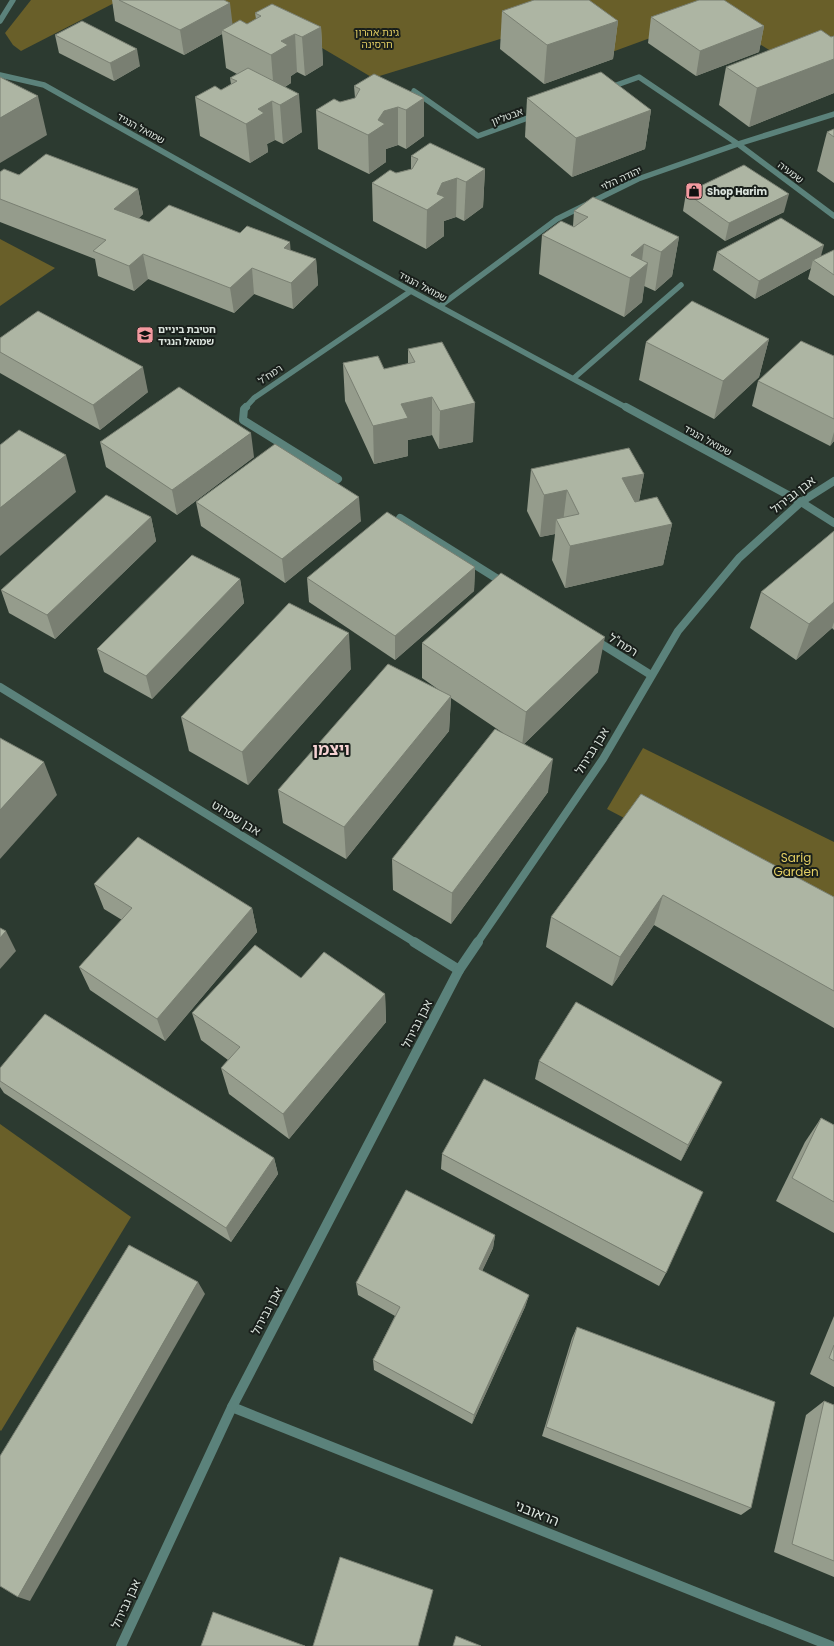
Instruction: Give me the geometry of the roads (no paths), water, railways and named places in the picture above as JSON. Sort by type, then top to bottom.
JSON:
[{"type":"street","points":[[0,21],[13,1]]},
{"type":"street","name":"שמואל הנגיד","points":[[0,75],[44,86],[411,291],[801,502],[834,523]]},
{"type":"street","points":[[603,90],[640,77],[738,144]]},
{"type":"street","name":"אבטליון","points":[[414,92],[478,136],[544,112]]},
{"type":"street","name":"יהודה הלוי","points":[[440,306],[557,219],[638,179],[738,144],[834,114]]},
{"type":"street","name":"שמעיה","points":[[738,144],[834,216]]},
{"type":"street","points":[[574,378],[681,285]]},
{"type":"street","name":"רמח\"ל","points":[[338,479],[243,420],[244,409],[254,398],[411,291]]},
{"type":"street","name":"אבן גבירול","points":[[121,1646],[232,1407],[460,970],[603,759],[678,631],[739,558],[801,502],[834,481]]},
{"type":"street","points":[[400,518],[512,588]]},
{"type":"street","name":"רמח\"ל","points":[[585,634],[651,675]]},
{"type":"street","name":"אבן שפרוט","points":[[0,687],[460,970]]},
{"type":"street","name":"הראובני","points":[[232,1407],[832,1646]]},
{"type":"place","name":"Shop Harim","points":[[694,191]]},
{"type":"place","name":"חטיבת ביניים שמואל הנגיד","points":[[145,335]]},
{"type":"district","name":"ויצמן","points":[[331,749]]},
{"type":"park label","name":"גינת אהרון חרסינה","points":[[377,38]]},
{"type":"park label","name":"Sarig Garden","points":[[796,865]]}]
